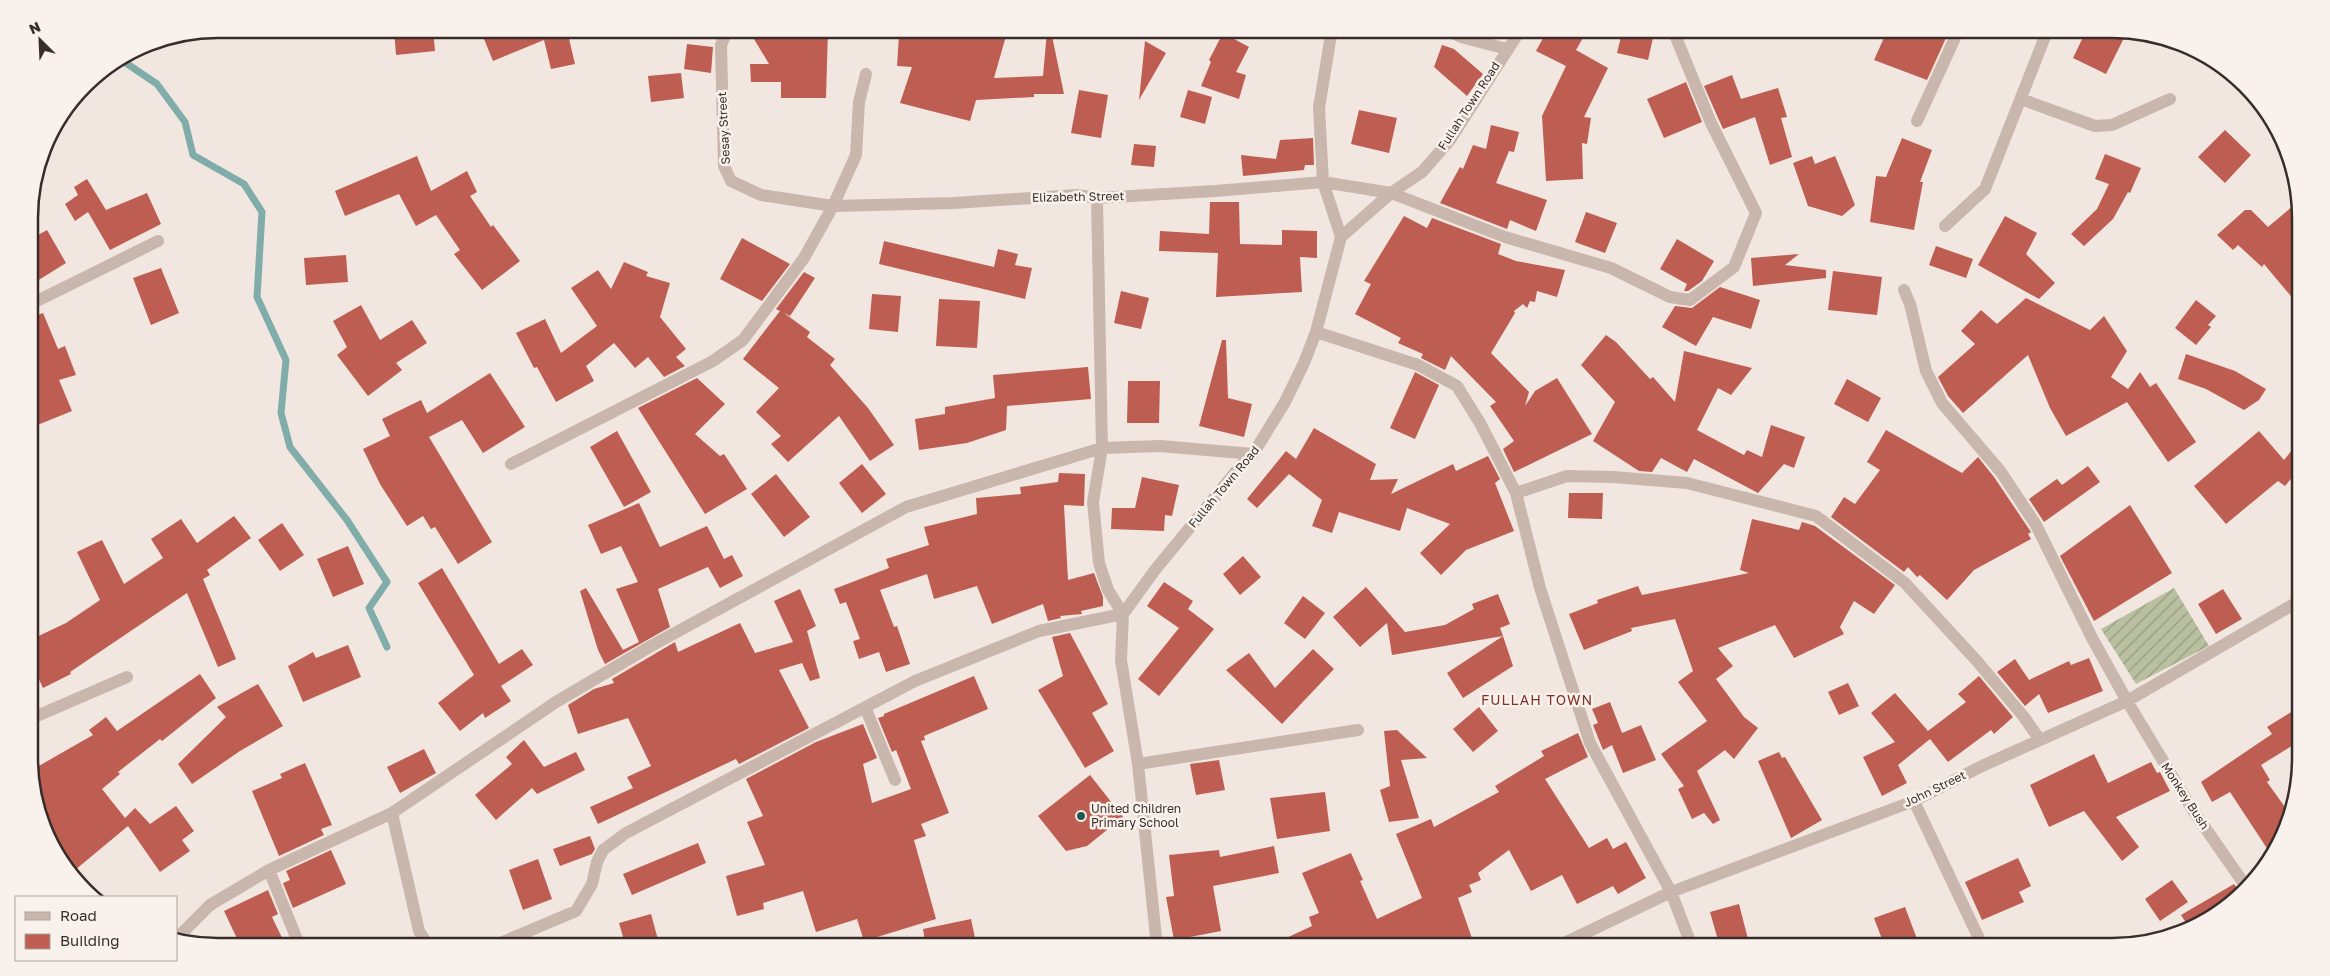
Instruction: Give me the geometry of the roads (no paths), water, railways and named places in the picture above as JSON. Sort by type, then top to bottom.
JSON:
[{"type":"street","name":"Sesay Street","points":[[724,38],[721,45],[724,166],[731,181],[761,196],[833,206]]},
{"type":"street","points":[[1331,38],[1319,108],[1322,182],[1341,238]]},
{"type":"street","points":[[1465,38],[1507,49]]},
{"type":"street","name":"Fullah Town Road","points":[[1123,614],[1155,570],[1247,458],[1253,454],[1285,402],[1316,332],[1341,238],[1391,193],[1422,172],[1450,140],[1515,38]]},
{"type":"street","name":"Elizabeth Street","points":[[833,206],[954,203],[1077,195],[1098,198],[1215,192],[1322,182],[1391,193],[1505,238],[1611,268],[1670,297],[1690,300],[1734,267],[1756,213],[1711,123],[1676,38]]},
{"type":"street","points":[[1917,121],[1955,38]]},
{"type":"street","points":[[1944,226],[1985,189],[2044,38]]},
{"type":"street","points":[[511,464],[713,360],[743,340],[804,258],[833,206],[856,155],[859,102],[866,74]]},
{"type":"street","points":[[2020,99],[2095,126],[2112,125],[2170,99]]},
{"type":"street","points":[[1098,198],[1102,448],[1093,502],[1099,563],[1108,590],[1123,614],[1121,660],[1138,764],[1156,938]]},
{"type":"street","points":[[38,301],[158,241]]},
{"type":"street","name":"Monkey Bush","points":[[1904,290],[1910,304],[1926,371],[1942,403],[2001,472],[2036,525],[2092,638],[2127,701],[2192,809],[2243,882]]},
{"type":"street","points":[[1316,332],[1418,365],[1457,386],[1480,423],[1516,493],[1540,588],[1590,743],[1671,892],[1689,938]]},
{"type":"street","points":[[181,934],[210,905],[269,870],[392,813],[556,702],[651,646],[906,507],[1102,448],[1160,446],[1253,454]]},
{"type":"street","points":[[1516,493],[1567,476],[1613,477],[1687,483],[1816,516],[1905,583],[1976,660],[2024,717],[2040,740]]},
{"type":"street","name":"John Street","points":[[1575,938],[1671,892],[1914,801],[2040,740],[2127,701],[2292,605]]},
{"type":"street","points":[[512,938],[576,910],[592,884],[597,862],[603,850],[626,833],[915,680],[1039,631],[1123,614]]},
{"type":"street","points":[[38,716],[127,677]]},
{"type":"street","points":[[865,708],[895,780]]},
{"type":"street","points":[[1138,764],[1358,730]]},
{"type":"street","points":[[1914,801],[1979,938]]},
{"type":"street","points":[[392,813],[419,931],[423,938]]},
{"type":"street","points":[[269,870],[296,938]]},
{"type":"waterway","points":[[126,63],[157,84],[185,122],[193,155],[244,184],[262,212],[257,297],[286,360],[281,413],[290,447],[347,520],[387,582],[369,608],[387,647]]},
{"type":"place","name":"United Children Primary School","points":[[1081,816]]},
{"type":"district","name":"FULLAH TOWN","points":[[1537,700]]}]
